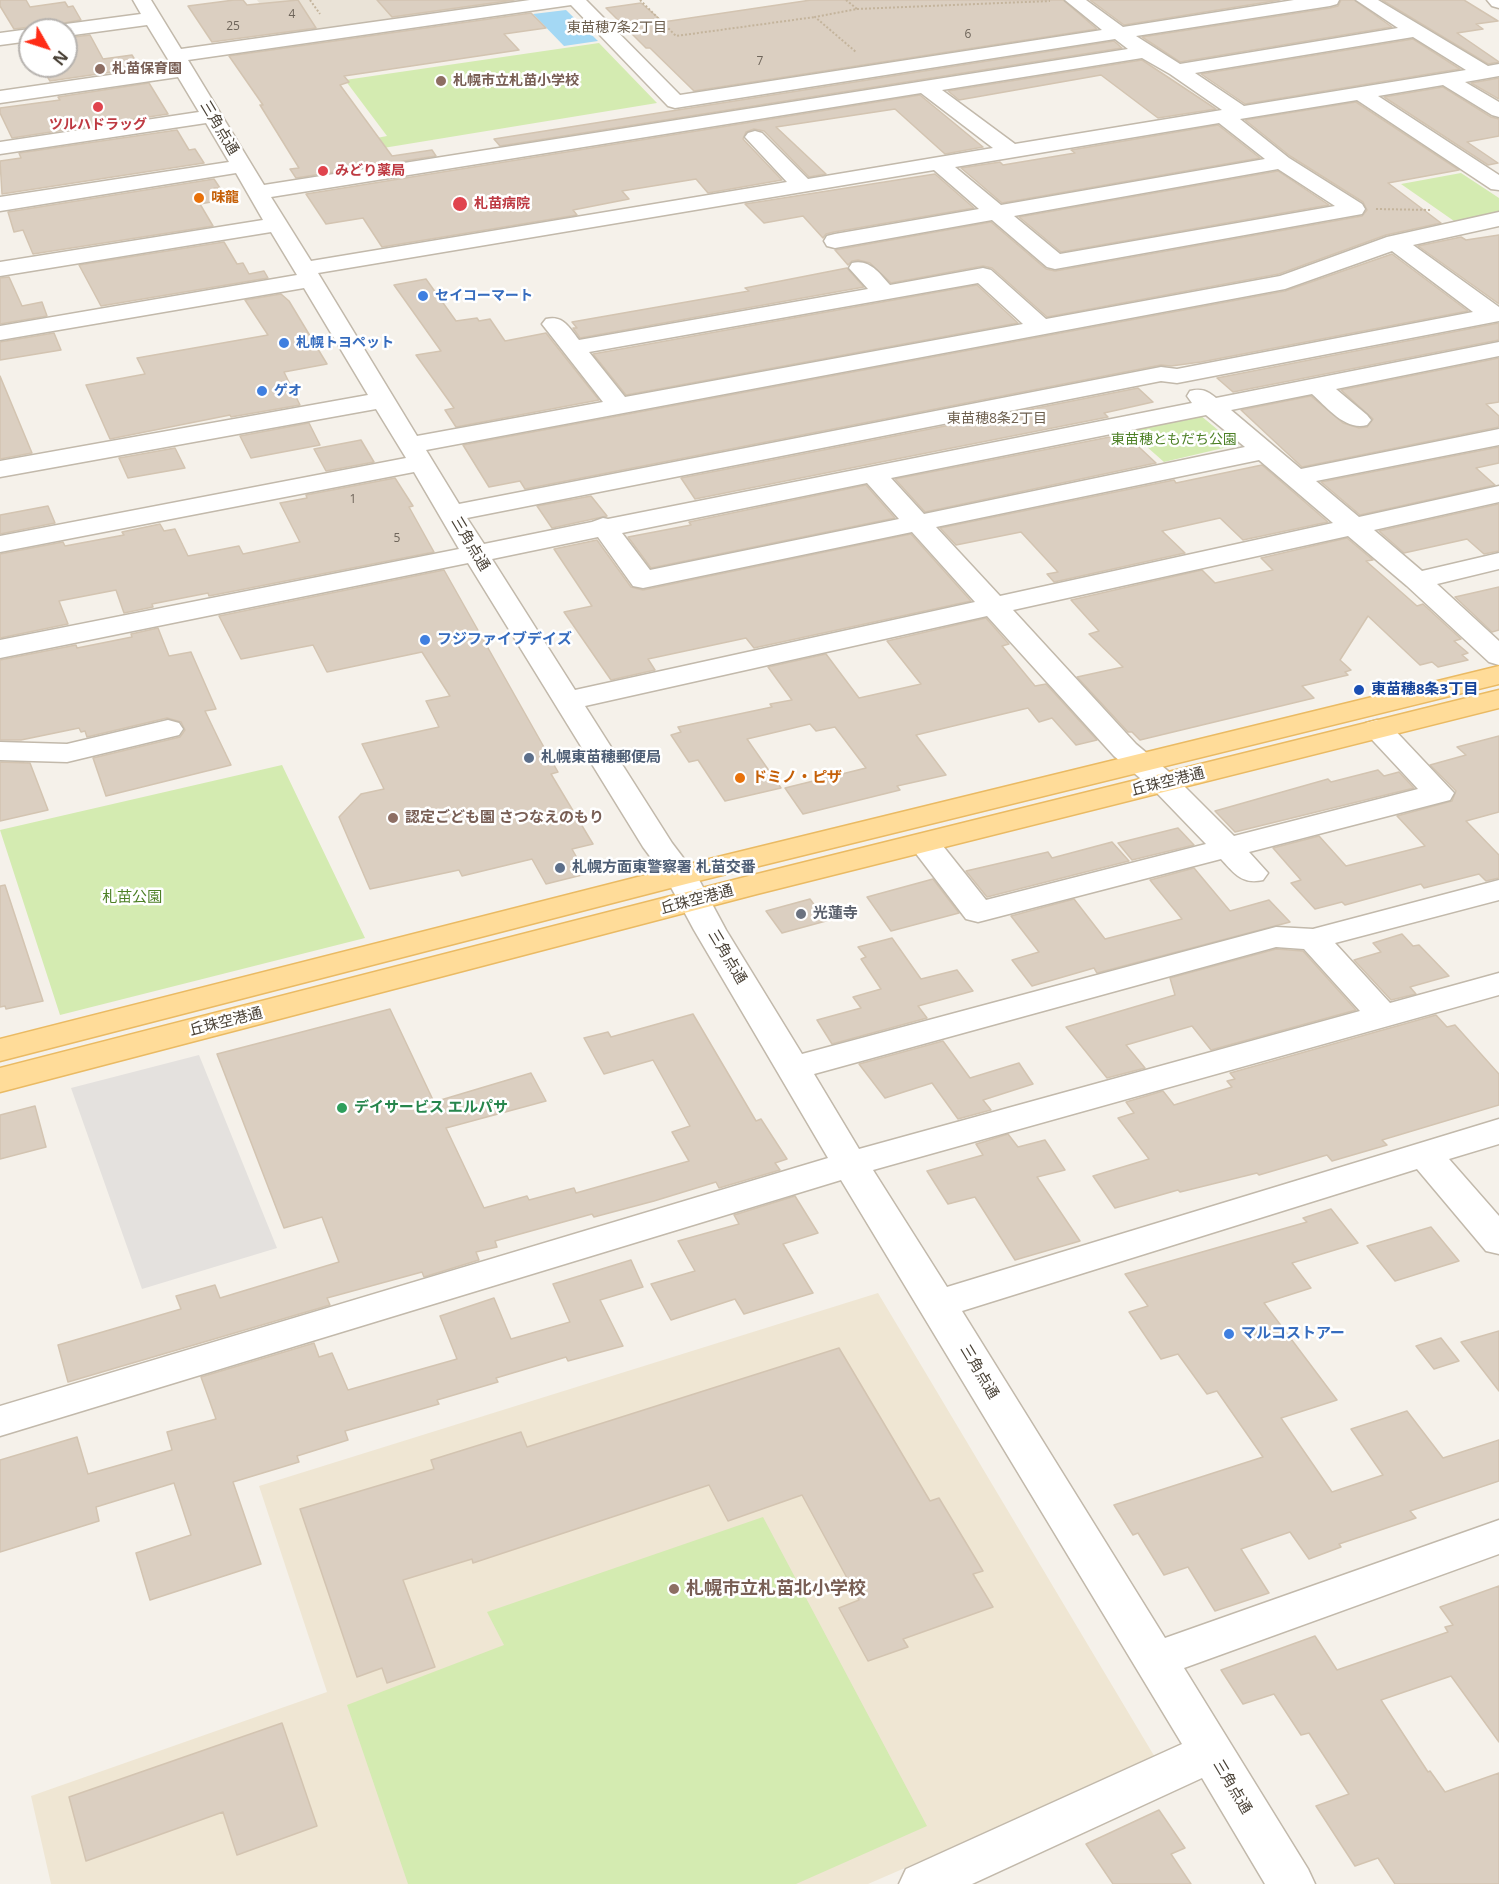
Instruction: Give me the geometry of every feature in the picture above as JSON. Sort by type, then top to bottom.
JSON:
[{"type":"main road","name":"丘珠空港通","points":[[0,1080],[687,889],[924,843],[1153,773],[1499,675]]},
{"type":"main road","name":"丘珠空港通","points":[[0,1050],[687,889],[1153,773],[1377,729],[1499,699]]},
{"type":"street","points":[[0,97],[181,63],[569,0]]},
{"type":"street","points":[[576,0],[675,102],[1330,0]]},
{"type":"street","points":[[938,163],[1055,262],[1354,209],[1282,162],[1232,115],[1177,70],[1145,52],[1074,0]]},
{"type":"street","points":[[1365,0],[1492,71]]},
{"type":"street","points":[[78,27],[148,9]]},
{"type":"street","name":"三角点通","points":[[148,9],[476,554],[687,889],[850,1164],[1292,1884]]},
{"type":"street","points":[[1177,70],[1417,31]]},
{"type":"street","points":[[0,39],[18,37]]},
{"type":"street","points":[[259,192],[1145,52]]},
{"type":"street","points":[[0,333],[307,274],[803,186],[1492,71]]},
{"type":"street","points":[[1447,79],[1499,111]]},
{"type":"street","points":[[926,88],[1011,151]]},
{"type":"street","points":[[1360,93],[1499,184]]},
{"type":"street","points":[[0,148],[211,116]]},
{"type":"street","points":[[754,137],[803,186]]},
{"type":"street","points":[[835,241],[1282,162]]},
{"type":"street","points":[[0,204],[241,166]]},
{"type":"street","points":[[0,544],[416,454],[619,406],[1285,282],[1395,242],[1499,220]]},
{"type":"street","points":[[0,269],[277,224]]},
{"type":"street","points":[[1395,242],[1495,314]]},
{"type":"street","points":[[860,268],[885,292]]},
{"type":"street","points":[[573,348],[983,275],[1039,326]]},
{"type":"street","points":[[451,513],[1161,374],[1177,376],[1495,314]]},
{"type":"street","points":[[554,324],[619,406]]},
{"type":"street","points":[[0,649],[476,554],[603,526],[1499,349]]},
{"type":"street","points":[[1177,376],[1209,406],[1297,477],[1352,527],[1417,580],[1499,656]]},
{"type":"street","points":[[1316,385],[1358,420]]},
{"type":"street","points":[[0,469],[383,400]]},
{"type":"street","points":[[1297,477],[1499,437]]},
{"type":"street","points":[[603,526],[643,580],[1264,450]]},
{"type":"street","points":[[873,474],[1125,750],[1153,773],[1252,873]]},
{"type":"street","points":[[567,701],[1499,494]]},
{"type":"street","points":[[1417,580],[1499,561]]},
{"type":"street","points":[[0,751],[67,753],[168,729]]},
{"type":"street","points":[[924,843],[978,912],[1439,793],[1377,729]]},
{"type":"street","points":[[794,1068],[1276,937],[1313,939],[1499,890]]},
{"type":"street","points":[[1313,939],[1383,1016]]},
{"type":"street","points":[[0,1421],[850,1164],[1499,984]]},
{"type":"street","points":[[938,1304],[1499,1131]]},
{"type":"street","points":[[1424,1154],[1499,1241]]},
{"type":"street","points":[[1155,1660],[1499,1537]]},
{"type":"street","points":[[923,1884],[1211,1752]]},
{"type":"path","points":[[640,0],[676,36],[857,9],[1051,1]]},
{"type":"path","points":[[846,0],[857,9]]},
{"type":"path","points":[[815,17],[861,57]]},
{"type":"path","points":[[1372,210],[1428,208],[1435,213]]},
{"type":"path","points":[[1179,441],[1212,434]]},
{"type":"shaded area","points":[[257,0],[542,0],[284,38]]},
{"type":"shaded area","points":[[199,1055],[277,1248],[142,1289],[71,1088]]},
{"type":"shaded area","name":"札幌市立札苗北小学校","points":[[878,1293],[1156,1759],[868,1884],[51,1884],[31,1796],[327,1692],[259,1486]]},
{"type":"green space","points":[[599,43],[657,103],[365,151],[356,142],[387,136],[345,80]]},
{"type":"green space","points":[[1461,173],[1499,198],[1499,213],[1454,221],[1401,184]]},
{"type":"green space","name":"東苗穂ともだち公園","points":[[1200,415],[1236,445],[1164,462],[1129,431]]},
{"type":"green space","name":"札苗公園","points":[[282,765],[365,938],[60,1015],[0,830]]},
{"type":"green space","points":[[763,1517],[927,1826],[796,1884],[408,1884],[347,1705],[504,1645],[487,1612]]},
{"type":"water","points":[[566,10],[598,41],[564,46],[533,14]]},
{"type":"building","points":[[0,0],[26,0],[30,7],[65,2],[68,7],[73,6],[81,20],[78,21],[78,18],[18,18],[18,28],[14,29],[0,6]]},
{"type":"building","points":[[243,0],[247,5],[298,0],[316,28],[212,42],[188,6]]},
{"type":"building","points":[[377,0],[514,0],[392,17]]},
{"type":"building","points":[[811,0],[1063,0],[1097,29],[694,91],[606,8],[641,3],[663,22]]},
{"type":"building","points":[[1090,0],[1280,0],[1124,25]]},
{"type":"building","points":[[1341,0],[1354,0],[1392,27],[1180,62],[1142,37],[1330,8],[1338,6]]},
{"type":"building","points":[[1382,0],[1464,0],[1498,21],[1476,24],[1483,29],[1457,33],[1499,62],[1488,64]]},
{"type":"building","points":[[531,13],[546,28],[504,34],[519,50],[344,76],[349,82],[340,85],[392,156],[432,150],[436,156],[296,178],[290,169],[299,168],[260,105],[263,105],[229,56]]},
{"type":"building","points":[[90,35],[103,59],[132,55],[140,68],[78,77],[78,36]]},
{"type":"building","points":[[1413,39],[1460,69],[1245,104],[1201,74]]},
{"type":"building","points":[[1114,41],[1122,48],[500,146],[494,139]]},
{"type":"building","points":[[1142,60],[1216,109],[1158,118],[1101,75],[959,100],[948,91]]},
{"type":"building","points":[[48,78],[71,78],[50,81]]},
{"type":"building","points":[[1499,78],[1499,99],[1471,83]]},
{"type":"building","points":[[149,83],[168,114],[12,138],[0,113],[0,108],[60,100],[58,97]]},
{"type":"building","points":[[1443,87],[1491,117],[1499,119],[1499,136],[1467,142],[1498,163],[1488,165],[1384,97]]},
{"type":"building","points":[[920,95],[983,147],[945,154],[895,109],[776,127],[826,174],[809,177],[764,131],[754,129],[746,132],[743,139],[782,180],[708,193],[696,179],[622,191],[629,199],[573,210],[577,215],[382,247],[363,218],[326,224],[306,194]]},
{"type":"building","points":[[1356,102],[1459,170],[1388,183],[1441,223],[1386,235],[1279,274],[1047,317],[992,268],[983,266],[891,283],[870,263],[858,260],[848,265],[835,250],[991,222],[1046,269],[1055,271],[1362,216],[1367,210],[1363,202],[1290,156],[1245,120]]},
{"type":"building","points":[[1218,125],[1260,158],[1002,203],[961,168],[1000,162],[1003,165],[1075,153],[1071,150]]},
{"type":"building","points":[[177,130],[189,150],[195,149],[204,163],[2,194],[0,161],[21,158],[19,153]]},
{"type":"building","points":[[1278,171],[1329,205],[1061,252],[1019,217]]},
{"type":"building","points":[[935,174],[974,208],[834,232],[826,234],[823,238],[803,216],[764,223],[745,204]]},
{"type":"building","points":[[214,179],[220,188],[214,188],[222,200],[200,204],[213,226],[33,254],[23,230],[14,232],[8,212]]},
{"type":"building","points":[[1499,235],[1499,304],[1418,246],[1461,237],[1466,240]]},
{"type":"building","points":[[224,242],[237,264],[243,263],[249,274],[264,271],[268,278],[101,306],[79,265]]},
{"type":"building","points":[[1392,254],[1468,311],[1201,362],[1161,365],[525,489],[520,481],[489,487],[463,445],[1285,291]]},
{"type":"building","points":[[847,268],[864,287],[580,338],[573,328],[577,328],[572,322],[749,291],[745,288]]},
{"type":"building","points":[[9,277],[22,306],[42,302],[47,316],[0,324],[0,278]]},
{"type":"building","points":[[426,279],[456,321],[490,319],[505,341],[546,333],[599,400],[456,427],[445,410],[454,408],[416,355],[441,351],[394,285]]},
{"type":"building","points":[[977,285],[1018,323],[626,395],[593,354]]},
{"type":"building","points":[[281,294],[289,301],[327,364],[284,372],[300,405],[231,417],[230,415],[110,439],[86,385],[145,374],[137,358],[268,335],[245,300]]},
{"type":"building","points":[[1499,323],[1499,340],[1233,392],[1217,378]]},
{"type":"building","points":[[54,333],[61,350],[0,360],[0,342]]},
{"type":"building","points":[[1499,358],[1499,402],[1486,404],[1499,416],[1499,427],[1302,467],[1241,410],[1311,396],[1343,423],[1359,428],[1367,427],[1373,419],[1341,390]]},
{"type":"building","points":[[0,376],[32,453],[0,459]]},
{"type":"building","points":[[1138,388],[1153,402],[1104,413],[1108,417],[695,499],[681,478]]},
{"type":"building","points":[[309,423],[320,445],[251,458],[240,436]]},
{"type":"building","points":[[1125,434],[1156,463],[925,512],[895,479]]},
{"type":"building","points":[[361,440],[374,462],[326,471],[314,449]]},
{"type":"building","points":[[1499,447],[1499,463],[1476,468],[1495,485],[1360,515],[1321,482]]},
{"type":"building","points":[[175,448],[185,468],[128,478],[119,458]]},
{"type":"building","points":[[1262,465],[1328,522],[1243,540],[1220,518],[1162,531],[1185,553],[1054,582],[1047,574],[1058,572],[1021,532],[956,545],[940,528],[1174,480],[1176,483]]},
{"type":"building","points":[[395,478],[413,506],[409,507],[434,552],[209,596],[208,593],[152,604],[153,607],[124,613],[116,590],[59,601],[68,624],[0,638],[0,554],[63,542],[65,546],[124,535],[122,532],[160,524],[164,531],[175,529],[188,556],[239,546],[243,554],[300,542],[280,503],[307,498],[306,495]]},
{"type":"building","points":[[866,485],[895,518],[651,568],[628,537],[691,525],[689,522]]},
{"type":"building","points":[[591,496],[607,516],[552,528],[537,506]]},
{"type":"building","points":[[1499,504],[1499,551],[1484,554],[1467,539],[1404,553],[1379,531]]},
{"type":"building","points":[[48,506],[55,523],[0,534],[0,515]]},
{"type":"building","points":[[911,534],[971,601],[754,648],[746,638],[648,659],[655,670],[611,680],[564,612],[592,606],[554,549],[597,540],[631,587],[643,590]]},
{"type":"building","points":[[1347,538],[1373,560],[1366,561],[1417,606],[1423,604],[1461,639],[1454,641],[1468,653],[1462,655],[1468,660],[1438,667],[1432,662],[1420,665],[1368,616],[1340,660],[1351,670],[1345,672],[1348,675],[1302,686],[1314,698],[1140,740],[1132,732],[1128,732],[1077,677],[1123,667],[1089,634],[1099,631],[1071,600],[1202,570],[1215,583],[1273,570],[1261,558]]},
{"type":"building","points":[[444,570],[558,772],[551,774],[593,844],[572,849],[586,874],[546,884],[532,859],[462,876],[459,870],[370,889],[339,817],[361,794],[384,789],[362,744],[439,727],[426,701],[450,696],[422,652],[327,672],[313,645],[241,659],[219,616]]},
{"type":"building","points":[[1499,587],[1499,630],[1492,632],[1455,597]]},
{"type":"building","points":[[986,618],[1009,644],[1002,646],[1035,686],[1046,684],[1097,740],[1076,745],[1052,718],[1039,722],[1028,708],[916,735],[946,775],[897,786],[900,790],[803,814],[785,788],[866,768],[835,727],[816,731],[810,724],[747,739],[781,788],[725,801],[698,760],[689,762],[671,735],[681,732],[678,727],[772,707],[770,704],[792,700],[768,667],[826,654],[859,698],[921,684],[887,641]]},
{"type":"building","points":[[158,628],[169,656],[191,652],[216,709],[205,711],[231,765],[106,796],[93,758],[180,737],[185,730],[181,722],[167,718],[87,737],[85,731],[81,732],[79,728],[21,740],[0,740],[0,660],[132,637],[131,634]]},
{"type":"building","points":[[1499,736],[1499,812],[1466,821],[1499,855],[1499,878],[1486,881],[1479,874],[1424,888],[1421,884],[1345,905],[1342,902],[1315,909],[1291,883],[1301,880],[1273,848],[1319,836],[1346,866],[1425,846],[1397,816],[1452,801],[1456,791],[1430,765],[1466,755],[1457,747]]},
{"type":"building","points":[[0,762],[30,763],[48,810],[0,821]]},
{"type":"building","points":[[1378,770],[1384,776],[1399,772],[1414,788],[1235,832],[1215,811],[1328,779],[1331,782]]},
{"type":"building","points":[[1178,828],[1194,845],[1132,860],[1118,843]]},
{"type":"building","points":[[1112,842],[1129,861],[987,897],[966,871],[1048,852],[1052,858]]},
{"type":"building","points":[[1194,868],[1230,911],[1269,900],[1290,922],[1097,973],[1094,968],[1032,986],[1012,960],[1039,952],[1011,916],[1074,899],[1105,939],[1182,919],[1150,880]]},
{"type":"building","points":[[933,879],[959,913],[891,931],[867,897]]},
{"type":"building","points":[[5,885],[43,1001],[6,1009],[5,1006],[0,1007],[0,886]]},
{"type":"building","points":[[810,899],[826,921],[782,933],[766,911]]},
{"type":"building","points":[[1402,934],[1413,946],[1419,945],[1449,976],[1410,987],[1416,994],[1391,1000],[1354,960],[1381,952],[1373,943]]},
{"type":"building","points":[[892,938],[921,979],[957,970],[973,991],[918,1006],[927,1018],[832,1044],[817,1020],[861,1008],[853,997],[881,989],[861,959],[866,957],[858,947]]},
{"type":"building","points":[[1276,949],[1303,951],[1356,1010],[1211,1050],[1192,1026],[1126,1045],[1145,1068],[1107,1078],[1066,1027],[1175,995],[1170,978]]},
{"type":"building","points":[[390,1009],[434,1102],[531,1073],[546,1101],[446,1128],[484,1208],[527,1196],[529,1200],[574,1188],[576,1193],[689,1161],[672,1132],[690,1126],[653,1060],[604,1074],[584,1038],[608,1032],[611,1037],[693,1014],[756,1121],[761,1119],[787,1159],[775,1163],[780,1170],[719,1188],[716,1182],[654,1201],[594,1217],[592,1214],[495,1241],[497,1247],[476,1252],[479,1260],[424,1277],[422,1272],[327,1298],[330,1305],[68,1382],[58,1345],[181,1309],[176,1296],[215,1285],[220,1298],[339,1262],[322,1217],[284,1228],[217,1054]]},
{"type":"building","points":[[1436,1015],[1447,1027],[1455,1025],[1499,1074],[1499,1105],[1382,1140],[1387,1145],[1332,1161],[1327,1155],[1259,1175],[1257,1173],[1180,1192],[1178,1190],[1115,1208],[1093,1176],[1149,1159],[1118,1118],[1134,1113],[1126,1102],[1163,1091],[1174,1105],[1232,1087],[1227,1081],[1235,1079],[1230,1073]]},
{"type":"building","points":[[943,1041],[970,1078],[1019,1063],[1033,1084],[983,1100],[991,1110],[958,1119],[932,1083],[885,1098],[859,1064]]},
{"type":"building","points":[[35,1106],[46,1147],[0,1159],[0,1115]]},
{"type":"building","points":[[1008,1134],[1018,1147],[1045,1140],[1065,1170],[1037,1177],[1080,1241],[1015,1260],[975,1197],[948,1204],[927,1171],[983,1155],[976,1144]]},
{"type":"building","points":[[795,1196],[818,1233],[783,1244],[813,1293],[744,1314],[735,1299],[671,1320],[651,1284],[695,1271],[678,1241],[739,1224],[734,1215]]},
{"type":"building","points":[[1331,1209],[1358,1243],[1292,1263],[1311,1288],[1264,1303],[1337,1400],[1281,1418],[1332,1492],[1383,1475],[1351,1429],[1407,1411],[1443,1458],[1499,1440],[1499,1481],[1410,1511],[1416,1518],[1339,1544],[1341,1547],[1309,1559],[1290,1532],[1241,1549],[1269,1593],[1215,1611],[1188,1567],[1164,1575],[1138,1533],[1133,1535],[1114,1505],[1263,1457],[1217,1391],[1207,1394],[1178,1354],[1161,1359],[1129,1312],[1148,1306],[1125,1274],[1307,1222],[1303,1218]]},
{"type":"building","points":[[1431,1227],[1459,1261],[1395,1281],[1367,1246]]},
{"type":"building","points":[[631,1260],[643,1287],[600,1300],[623,1346],[568,1361],[566,1357],[496,1378],[498,1382],[437,1400],[439,1404],[345,1431],[348,1440],[297,1456],[299,1462],[233,1482],[261,1564],[150,1600],[136,1553],[191,1535],[174,1483],[96,1507],[99,1521],[0,1552],[0,1460],[77,1437],[88,1474],[172,1450],[167,1432],[216,1419],[201,1377],[314,1343],[319,1357],[332,1353],[348,1390],[457,1359],[440,1316],[494,1298],[511,1339],[570,1322],[553,1284]]},
{"type":"building","points":[[1499,1331],[1499,1391],[1461,1342]]},
{"type":"building","points":[[1441,1338],[1459,1361],[1434,1369],[1416,1346]]},
{"type":"building","points":[[839,1348],[930,1501],[939,1498],[983,1571],[973,1574],[993,1607],[903,1639],[908,1647],[868,1661],[839,1608],[859,1600],[802,1495],[728,1521],[709,1485],[473,1563],[472,1559],[403,1580],[435,1667],[387,1683],[382,1668],[357,1677],[300,1509],[434,1469],[431,1460],[521,1432],[527,1447]]},
{"type":"building","points":[[1499,1586],[1499,1742],[1451,1676],[1381,1700],[1428,1772],[1430,1771],[1445,1792],[1499,1773],[1499,1884],[1395,1884],[1378,1858],[1355,1866],[1316,1806],[1349,1794],[1309,1733],[1301,1735],[1274,1694],[1243,1704],[1221,1670],[1315,1636],[1337,1670],[1448,1632],[1445,1627],[1453,1625],[1440,1607]]},
{"type":"building","points":[[282,1723],[317,1826],[237,1855],[223,1812],[86,1861],[69,1797]]},
{"type":"building","points":[[1159,1810],[1185,1848],[1171,1854],[1191,1884],[1113,1884],[1086,1844]]},
{"type":"place","name":"札苗保育園","points":[[100,69]]},
{"type":"place","name":"札幌市立札苗小学校","points":[[441,81]]},
{"type":"place","name":"ツルハドラッグ","points":[[98,107]]},
{"type":"place","name":"みどり薬局","points":[[323,171]]},
{"type":"place","name":"味龍","points":[[199,198]]},
{"type":"place","name":"札苗病院","points":[[460,204]]},
{"type":"place","name":"セイコーマート","points":[[423,296]]},
{"type":"place","name":"札幌トヨペット","points":[[284,343]]},
{"type":"place","name":"ゲオ","points":[[262,391]]},
{"type":"place","name":"フジファイブデイズ","points":[[425,640]]},
{"type":"place","name":"東苗穂8条3丁目","points":[[1359,690]]},
{"type":"place","name":"札幌東苗穂郵便局","points":[[529,758]]},
{"type":"place","name":"ドミノ・ピザ","points":[[740,778]]},
{"type":"place","name":"認定ごども園 さつなえのもり","points":[[393,818]]},
{"type":"place","name":"札幌方面東警察署 札苗交番","points":[[560,868]]},
{"type":"place","name":"光蓮寺","points":[[801,914]]},
{"type":"place","name":"デイサービス エルパサ","points":[[342,1108]]},
{"type":"place","name":"マルコストアー","points":[[1229,1334]]},
{"type":"place","name":"札幌市立札苗北小学校","points":[[674,1589]]},
{"type":"district","name":"東苗穂7条2丁目","points":[[617,28]]},
{"type":"district","name":"東苗穂8条2丁目","points":[[997,419]]}]
